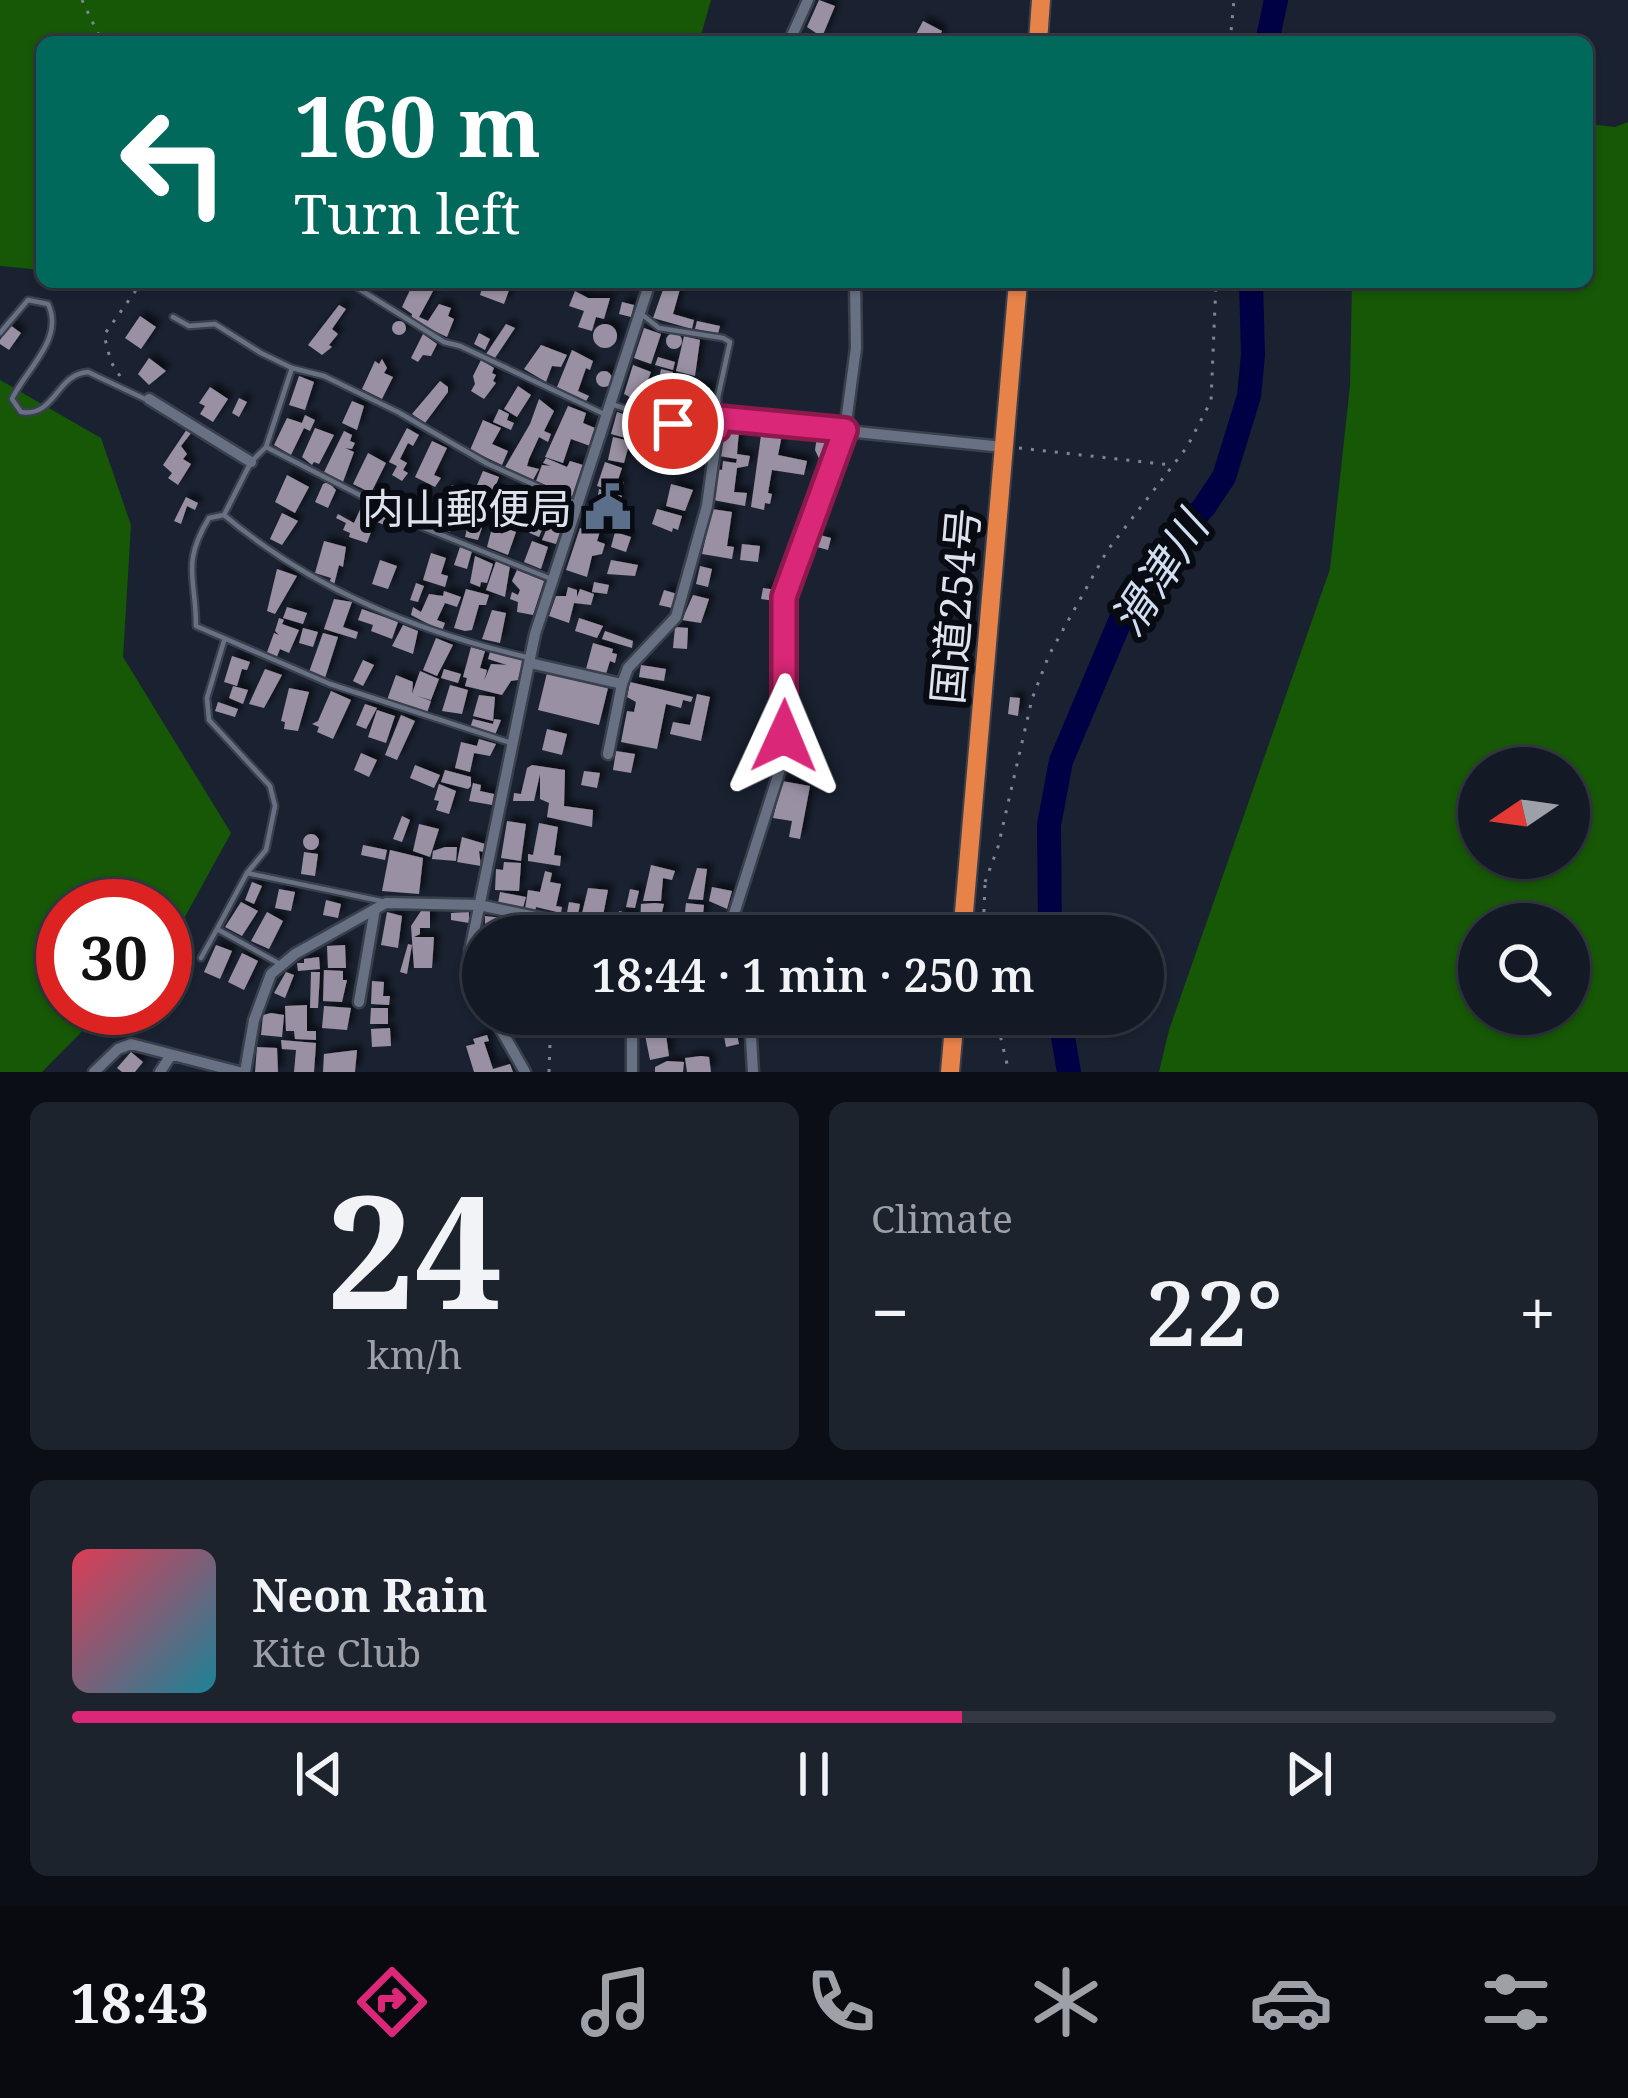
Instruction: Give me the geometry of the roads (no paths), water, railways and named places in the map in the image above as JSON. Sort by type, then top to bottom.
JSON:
[{"type":"highway","points":[[1038,36],[1041,0]]},
{"type":"highway","name":"国道254号","points":[[964,915],[1017,288]]},
{"type":"highway","points":[[950,1072],[953,1035]]},
{"type":"street","points":[[792,36],[808,0]]},
{"type":"street","points":[[477,915],[551,578],[648,288]]},
{"type":"street","points":[[734,915],[782,764],[784,597],[845,430],[856,348],[855,288]]},
{"type":"street","points":[[149,400],[251,462]]},
{"type":"street","points":[[608,754],[628,668],[676,617],[707,506],[718,423],[845,430],[1004,447]]},
{"type":"street","points":[[530,660],[622,684]]},
{"type":"street","points":[[94,1072],[118,1049],[131,1044],[242,1072],[259,1003],[280,964],[381,906],[478,905],[525,915]]},
{"type":"street","points":[[359,1002],[381,906]]},
{"type":"street","points":[[505,1035],[525,1072]]},
{"type":"street","points":[[632,1035],[632,1072]]},
{"type":"street","points":[[750,1035],[753,1072]]},
{"type":"street","points":[[160,1072],[171,1055]]},
{"type":"lane","points":[[358,288],[444,342],[564,398],[673,424],[718,423],[718,397],[730,342],[659,328],[639,313]]},
{"type":"lane","points":[[0,333],[28,300],[48,304],[52,313],[49,339],[12,399],[21,412],[44,409],[71,374],[79,372],[149,400]]},
{"type":"lane","points":[[173,317],[188,326],[214,324],[292,368],[324,376],[488,464],[576,503]]},
{"type":"lane","points":[[224,515],[251,462],[266,447],[292,368]]},
{"type":"lane","points":[[266,447],[424,527],[551,578]]},
{"type":"lane","points":[[224,515],[209,518],[194,543],[191,589],[196,626],[409,712],[512,743]]},
{"type":"lane","points":[[224,515],[253,540],[329,589],[432,632],[530,660]]},
{"type":"lane","points":[[201,958],[247,873],[266,850],[274,806],[271,787],[209,720],[207,698],[224,641]]},
{"type":"lane","points":[[247,873],[381,906]]},
{"type":"lane","points":[[218,929],[280,964]]},
{"type":"waterway","name":"滑津川","points":[[1268,36],[1276,0]]},
{"type":"waterway","name":"滑津川","points":[[1050,915],[1049,825],[1061,761],[1129,600],[1147,570],[1204,507],[1224,477],[1249,396],[1251,288]]},
{"type":"waterway","name":"滑津川","points":[[1063,1035],[1069,1072]]},
{"type":"place","name":"内山郵便局","points":[[608,507]]}]
